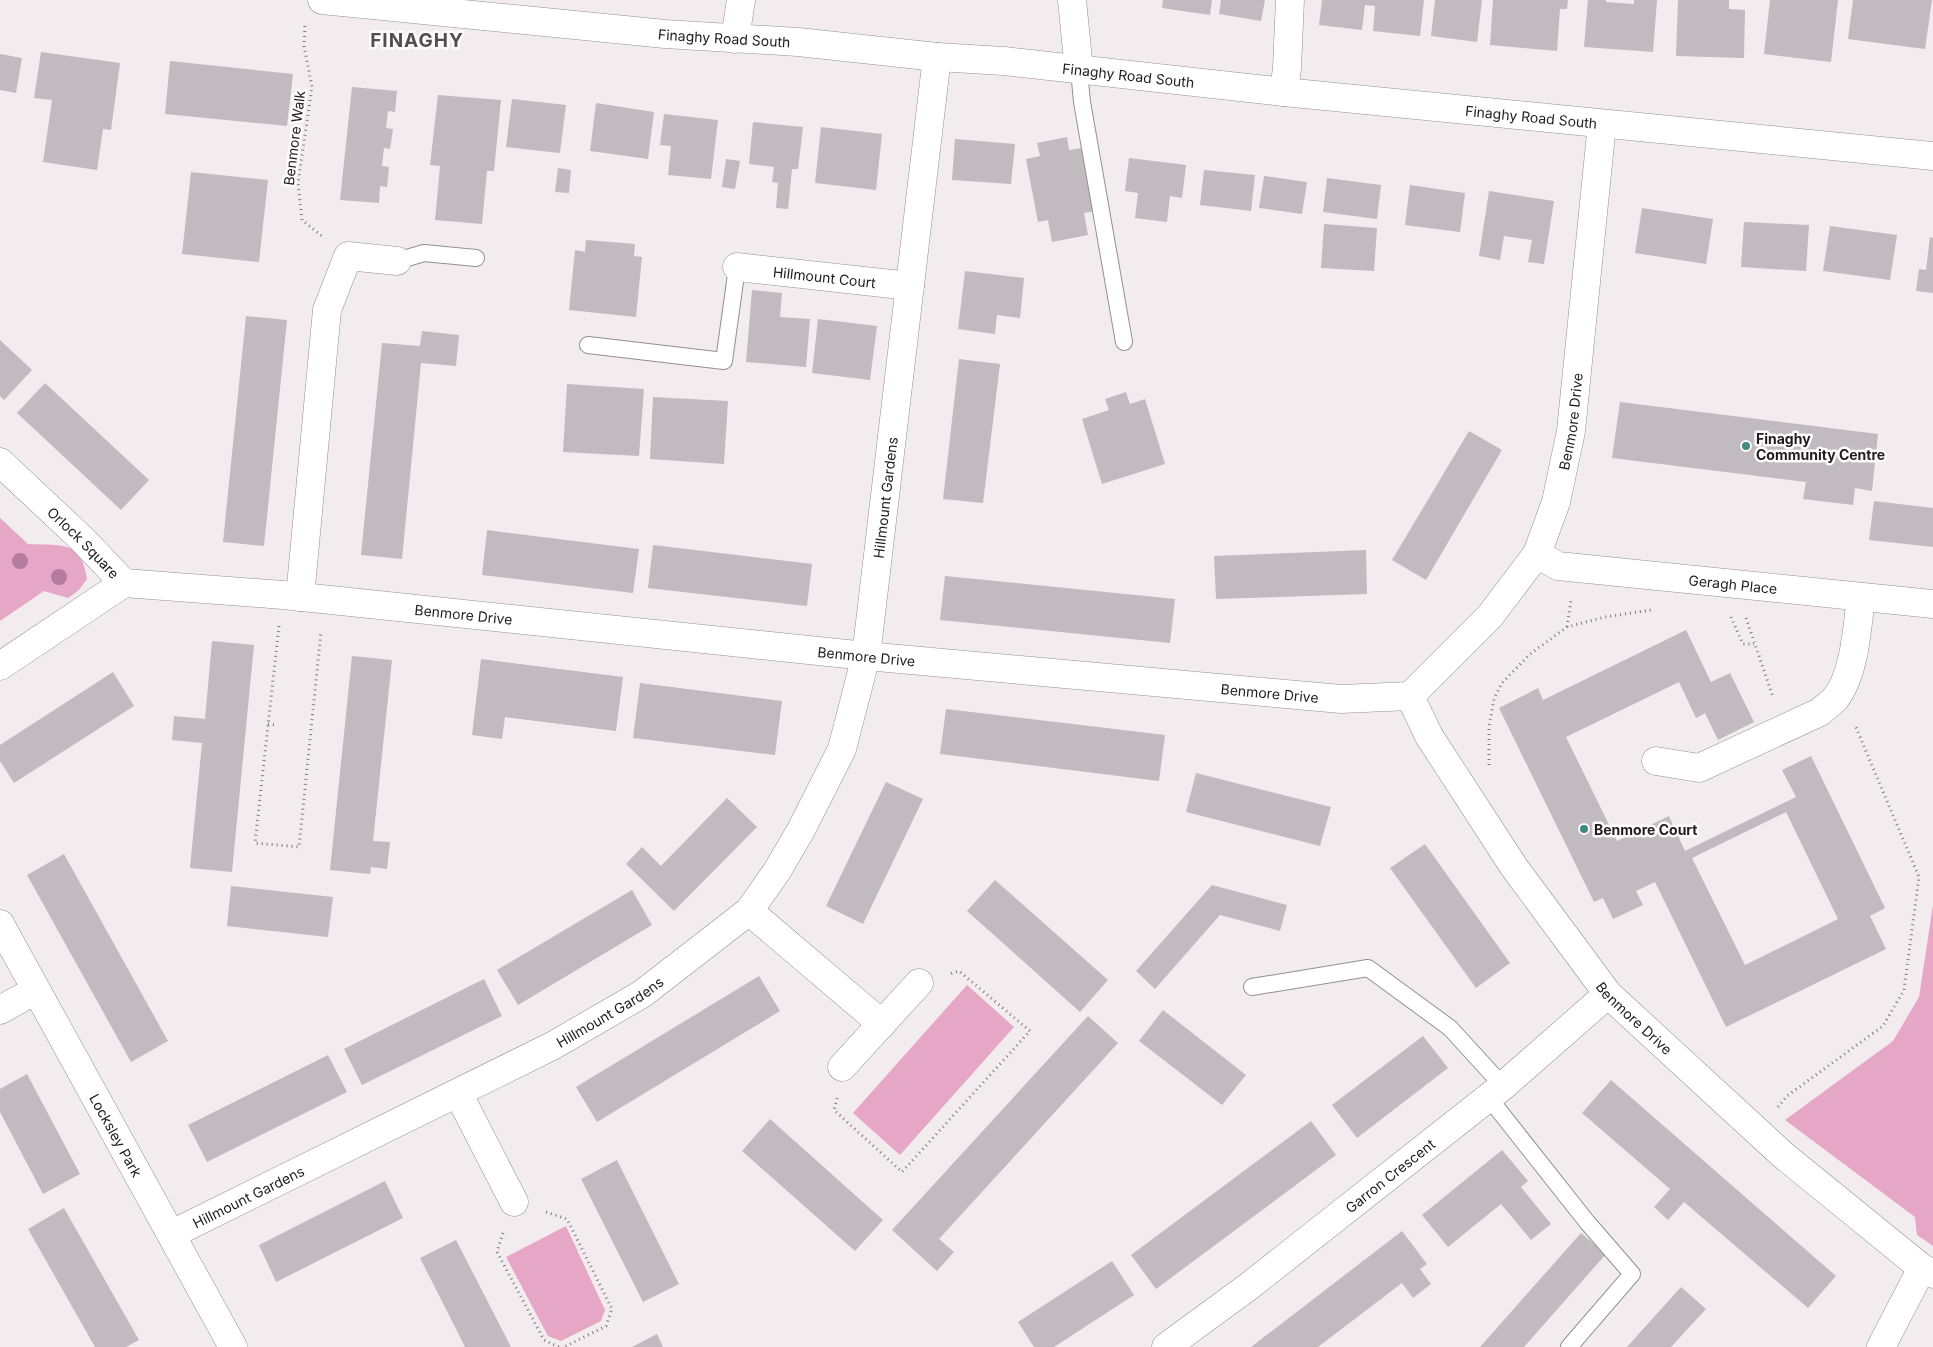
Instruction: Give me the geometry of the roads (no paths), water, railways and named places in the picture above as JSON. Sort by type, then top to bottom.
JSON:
[{"type":"street","points":[[735,39],[741,0]]},
{"type":"street","points":[[1072,0],[1078,70]]},
{"type":"street","points":[[1284,92],[1290,0]]},
{"type":"street","name":"Finaghy Road South","points":[[314,9],[798,42],[937,57],[1004,61],[1284,92],[1933,156]]},
{"type":"street","name":"Hillmount Gardens","points":[[172,1234],[554,1045],[642,994],[748,910],[777,871],[801,830],[842,749],[866,656],[937,57]]},
{"type":"street","name":"Benmore Drive","points":[[124,583],[303,597],[866,656],[1341,699],[1410,696],[1490,616],[1537,554],[1556,502],[1571,431],[1602,124]]},
{"type":"street","points":[[303,597],[327,310],[348,256],[397,261]]},
{"type":"street","name":"Hillmount Court","points":[[737,267],[910,286]]},
{"type":"street","name":"Orlock Square","points":[[0,462],[124,583],[0,666]]},
{"type":"street","name":"Geragh Place","points":[[1537,554],[1558,566],[1933,604]]},
{"type":"street","points":[[1656,761],[1699,768],[1820,712],[1835,699],[1844,682],[1854,650],[1861,597]]},
{"type":"street","name":"Benmore Drive","points":[[1410,696],[1429,736],[1514,867],[1608,994],[1783,1155],[1927,1271]]},
{"type":"street","points":[[748,910],[882,1024]]},
{"type":"street","name":"Locksley Park","points":[[0,924],[233,1347]]},
{"type":"street","points":[[842,1068],[919,983]]},
{"type":"street","points":[[0,1010],[36,990]]},
{"type":"street","name":"Garron Crescent","points":[[1166,1347],[1248,1286],[1496,1092],[1608,994]]},
{"type":"street","points":[[458,1093],[514,1202]]},
{"type":"street","points":[[1881,1347],[1927,1271]]},
{"type":"lane","points":[[1078,70],[1124,342]]},
{"type":"lane","points":[[397,261],[424,253],[476,258]]},
{"type":"lane","points":[[588,345],[724,361],[737,267]]},
{"type":"lane","points":[[1252,987],[1368,968],[1450,1028],[1587,1222],[1632,1274],[1569,1347]]},
{"type":"place","name":"Finaghy Community Centre","points":[[1746,446]]},
{"type":"place","name":"Benmore Court","points":[[1584,829]]},
{"type":"district","name":"FINAGHY","points":[[417,40]]}]
